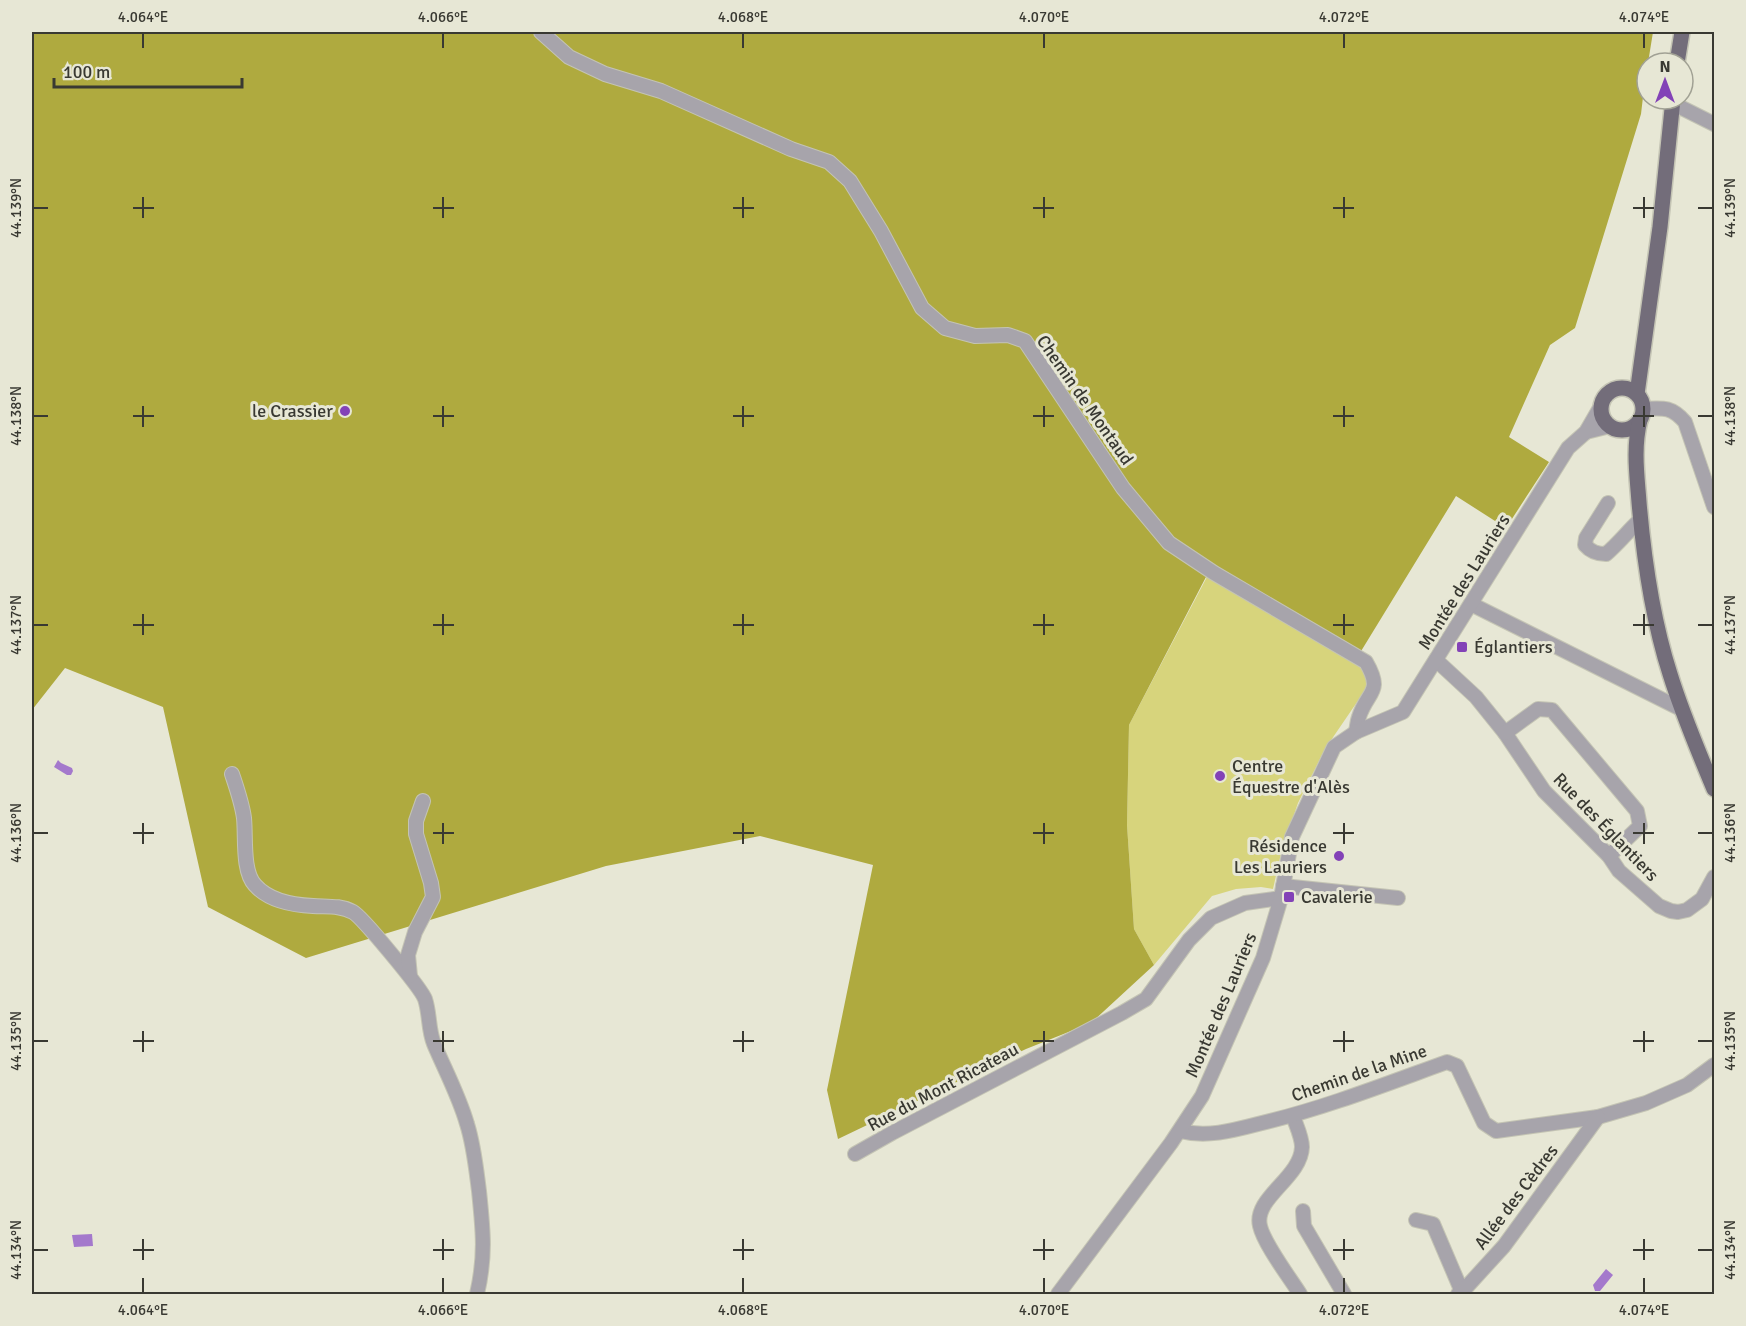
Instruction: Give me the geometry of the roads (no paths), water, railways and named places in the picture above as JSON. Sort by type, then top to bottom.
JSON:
[{"type":"main road","points":[[1679,51],[1682,32]]},
{"type":"main road","points":[[1637,394],[1659,227],[1671,111]]},
{"type":"main road","points":[[1635,450],[1603,417],[1601,406],[1607,394],[1618,388],[1625,380],[1644,344]]},
{"type":"main road","points":[[1618,388],[1625,388],[1637,394],[1641,401],[1635,450],[1644,559],[1651,602],[1669,672],[1714,789]]},
{"type":"main road","points":[[1615,428],[1631,428],[1641,415]]},
{"type":"street","name":"Chemin de Montaud","points":[[541,32],[569,57],[605,74],[661,91],[791,149],[829,162],[850,181],[881,231],[922,308],[945,328],[975,336],[1008,334],[1025,341],[1123,488],[1169,543],[1214,573],[1366,662],[1373,675],[1374,691],[1359,715],[1356,732]]},
{"type":"street","points":[[1690,111],[1714,124]]},
{"type":"street","name":"Montée des Lauriers","points":[[1058,1294],[1180,1131],[1202,1096],[1258,973],[1276,920],[1292,837],[1334,747],[1356,732],[1403,712],[1568,448],[1586,432],[1601,406]]},
{"type":"street","points":[[1641,415],[1658,408],[1676,411],[1685,422],[1714,507]]},
{"type":"street","points":[[1586,432],[1615,428]]},
{"type":"street","points":[[1608,503],[1586,538],[1585,545],[1589,550],[1598,554],[1606,554],[1640,520]]},
{"type":"street","points":[[1471,604],[1682,709]]},
{"type":"street","name":"Rue des Églantiers","points":[[1437,660],[1476,697],[1505,733],[1544,791],[1609,856],[1619,871],[1659,906],[1671,911],[1687,910],[1702,899],[1714,877]]},
{"type":"street","points":[[1505,733],[1538,709],[1552,710],[1636,811],[1640,826],[1609,856]]},
{"type":"street","points":[[232,774],[240,795],[248,873],[254,884],[270,896],[290,904],[335,906],[354,912],[410,976],[424,997],[433,1042],[467,1122],[474,1149],[484,1254],[477,1294]]},
{"type":"street","points":[[410,976],[408,955],[414,932],[433,897],[432,883],[416,834],[416,821],[423,801]]},
{"type":"street","name":"Rue du Mont Ricateau","points":[[855,1154],[1146,999],[1189,940],[1211,918],[1245,903],[1282,892],[1398,898]]},
{"type":"street","name":"Chemin de la Mine","points":[[1180,1131],[1193,1134],[1227,1132],[1293,1116],[1447,1062],[1457,1066],[1484,1123],[1496,1131],[1598,1117],[1646,1103],[1687,1085],[1714,1065]]},
{"type":"street","points":[[1293,1116],[1302,1144],[1301,1156],[1294,1171],[1262,1207],[1259,1224],[1263,1235],[1300,1294]]},
{"type":"street","name":"Allée des Cèdres","points":[[1460,1293],[1504,1246],[1598,1117]]},
{"type":"street","points":[[1303,1211],[1304,1226],[1344,1294]]},
{"type":"street","points":[[1416,1220],[1433,1224],[1460,1293]]},
{"type":"place","name":"le Crassier","points":[[345,411]]},
{"type":"place","name":"Églantiers","points":[[1462,647]]},
{"type":"place","name":"Centre Équestre d'Alès","points":[[1220,776]]},
{"type":"place","name":"Résidence Les Lauriers","points":[[1339,856]]},
{"type":"place","name":"Cavalerie","points":[[1289,897]]}]
